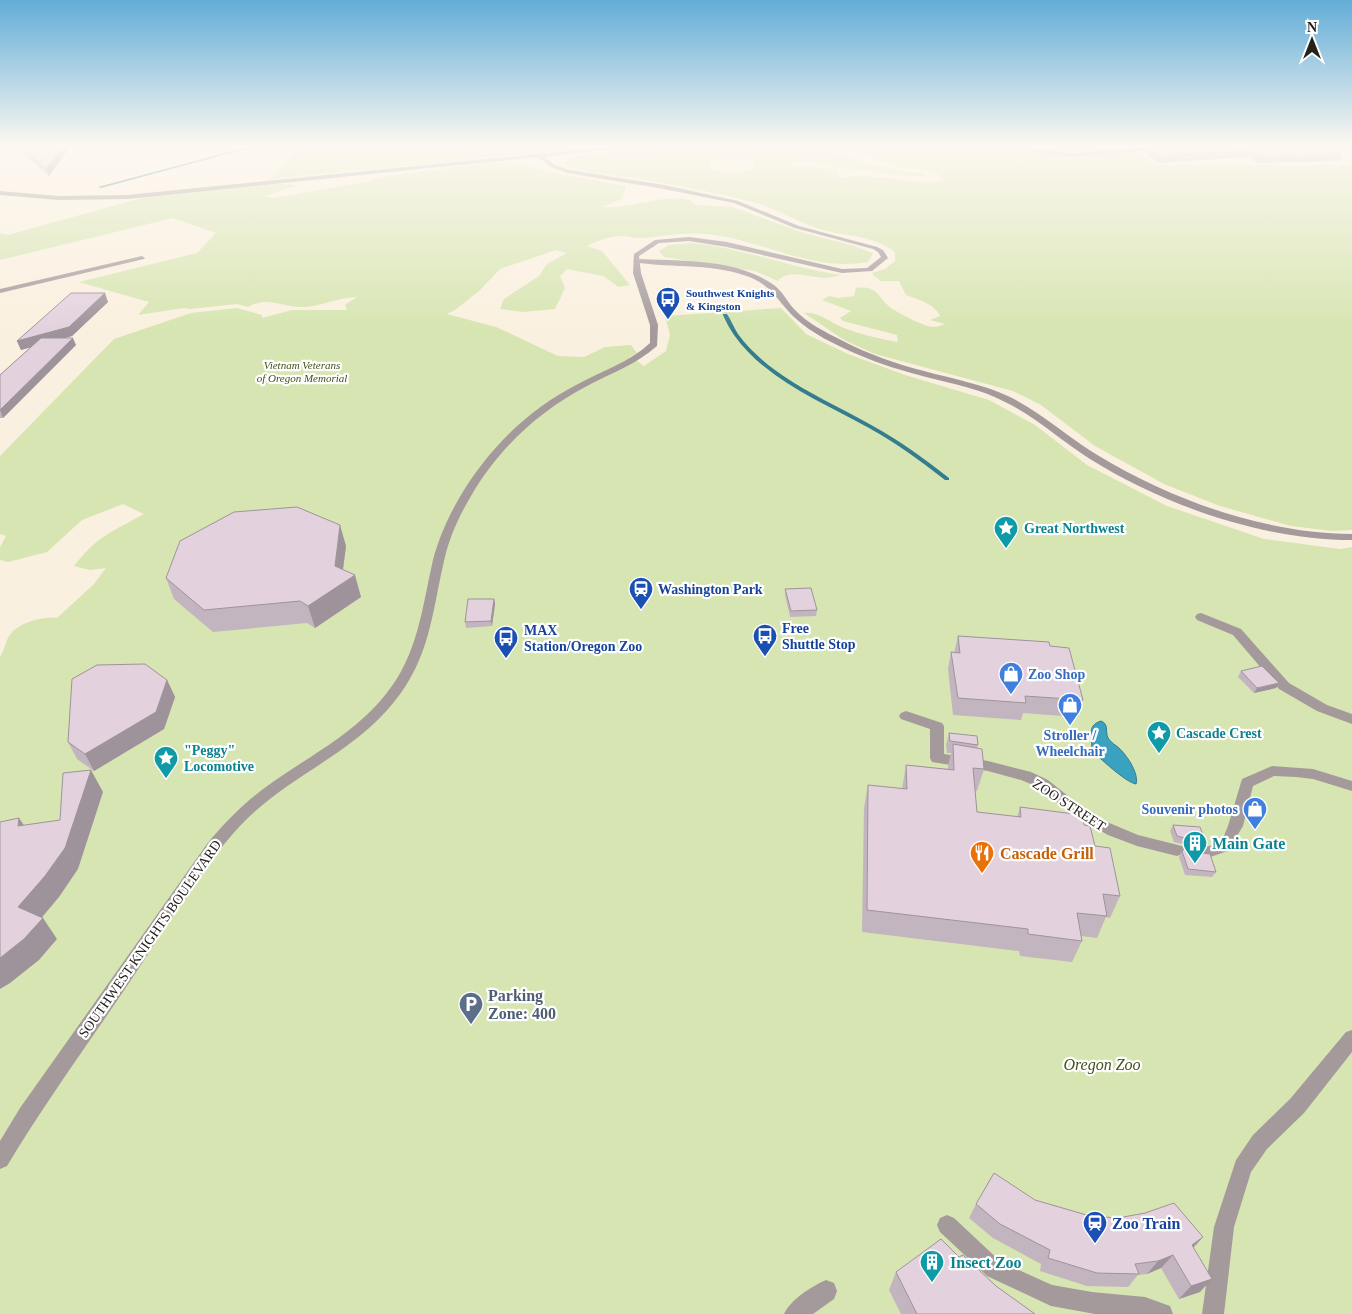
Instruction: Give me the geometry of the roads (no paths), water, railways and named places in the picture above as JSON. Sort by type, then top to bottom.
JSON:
[{"type":"street","points":[[752,208],[797,227],[875,248],[883,253],[884,258],[881,263],[865,270],[834,269],[794,262],[719,242],[689,239],[650,245],[638,252],[636,261],[700,266],[750,276],[773,288],[796,315],[831,339],[906,369],[993,393],[1028,411],[1094,458],[1141,482],[1208,509],[1260,526],[1312,536],[1352,537]]},
{"type":"street","points":[[0,291],[118,262],[142,258]]},
{"type":"street","name":"SOUTHWEST KNIGHTS BOULEVARD","points":[[0,1159],[27,1115],[202,858],[238,819],[261,798],[350,738],[374,717],[404,681],[419,646],[448,532],[456,513],[491,460],[511,438],[547,405],[642,355],[654,344],[654,325],[644,299],[636,261]]},
{"type":"street","points":[[1201,617],[1237,632],[1284,686],[1322,708],[1352,719]]},
{"type":"street","name":"ZOO STREET","points":[[906,716],[937,726],[937,758],[985,765],[1040,782],[1064,802],[1103,828],[1145,844],[1177,850]]},
{"type":"street","points":[[1204,853],[1221,849],[1228,842],[1239,815],[1247,783],[1272,771],[1313,774],[1352,786]]},
{"type":"street","points":[[1213,1314],[1224,1227],[1244,1168],[1260,1142],[1297,1106],[1352,1038]]},
{"type":"street","points":[[947,1225],[994,1269],[1051,1295],[1092,1304],[1145,1308],[1162,1314]]},
{"type":"street","points":[[795,1314],[826,1291]]},
{"type":"water","points":[[1101,721],[1106,726],[1109,740],[1123,752],[1132,766],[1136,775],[1136,784],[1119,774],[1091,750],[1093,726]]},
{"type":"waterway","points":[[725,315],[736,334],[769,367],[810,394],[891,439],[947,479]]},
{"type":"place","name":"Southwest Knights & Kingston","points":[[668,320]]},
{"type":"place","name":"Great Northwest","points":[[1006,549]]},
{"type":"place","name":"Washington Park","points":[[641,610]]},
{"type":"place","name":"Free Shuttle Stop","points":[[765,657]]},
{"type":"place","name":"MAX Station/Oregon Zoo","points":[[506,659]]},
{"type":"place","name":"Zoo Shop","points":[[1011,695]]},
{"type":"place","name":"Stroller / Wheelchair","points":[[1070,726]]},
{"type":"place","name":"Cascade Crest","points":[[1159,754]]},
{"type":"place","name":"\"Peggy\" Locomotive","points":[[166,779]]},
{"type":"place","name":"Souvenir photos","points":[[1255,830]]},
{"type":"place","name":"Main Gate","points":[[1195,864]]},
{"type":"place","name":"Cascade Grill","points":[[982,874]]},
{"type":"place","name":"Parking Zone: 400","points":[[471,1025]]},
{"type":"place","name":"Zoo Train","points":[[1095,1244]]},
{"type":"place","name":"Insect Zoo","points":[[932,1283]]},
{"type":"park label","name":"Vietnam Veterans of Oregon Memorial","points":[[302,371]]},
{"type":"park label","name":"Oregon Zoo","points":[[1102,1064]]}]
